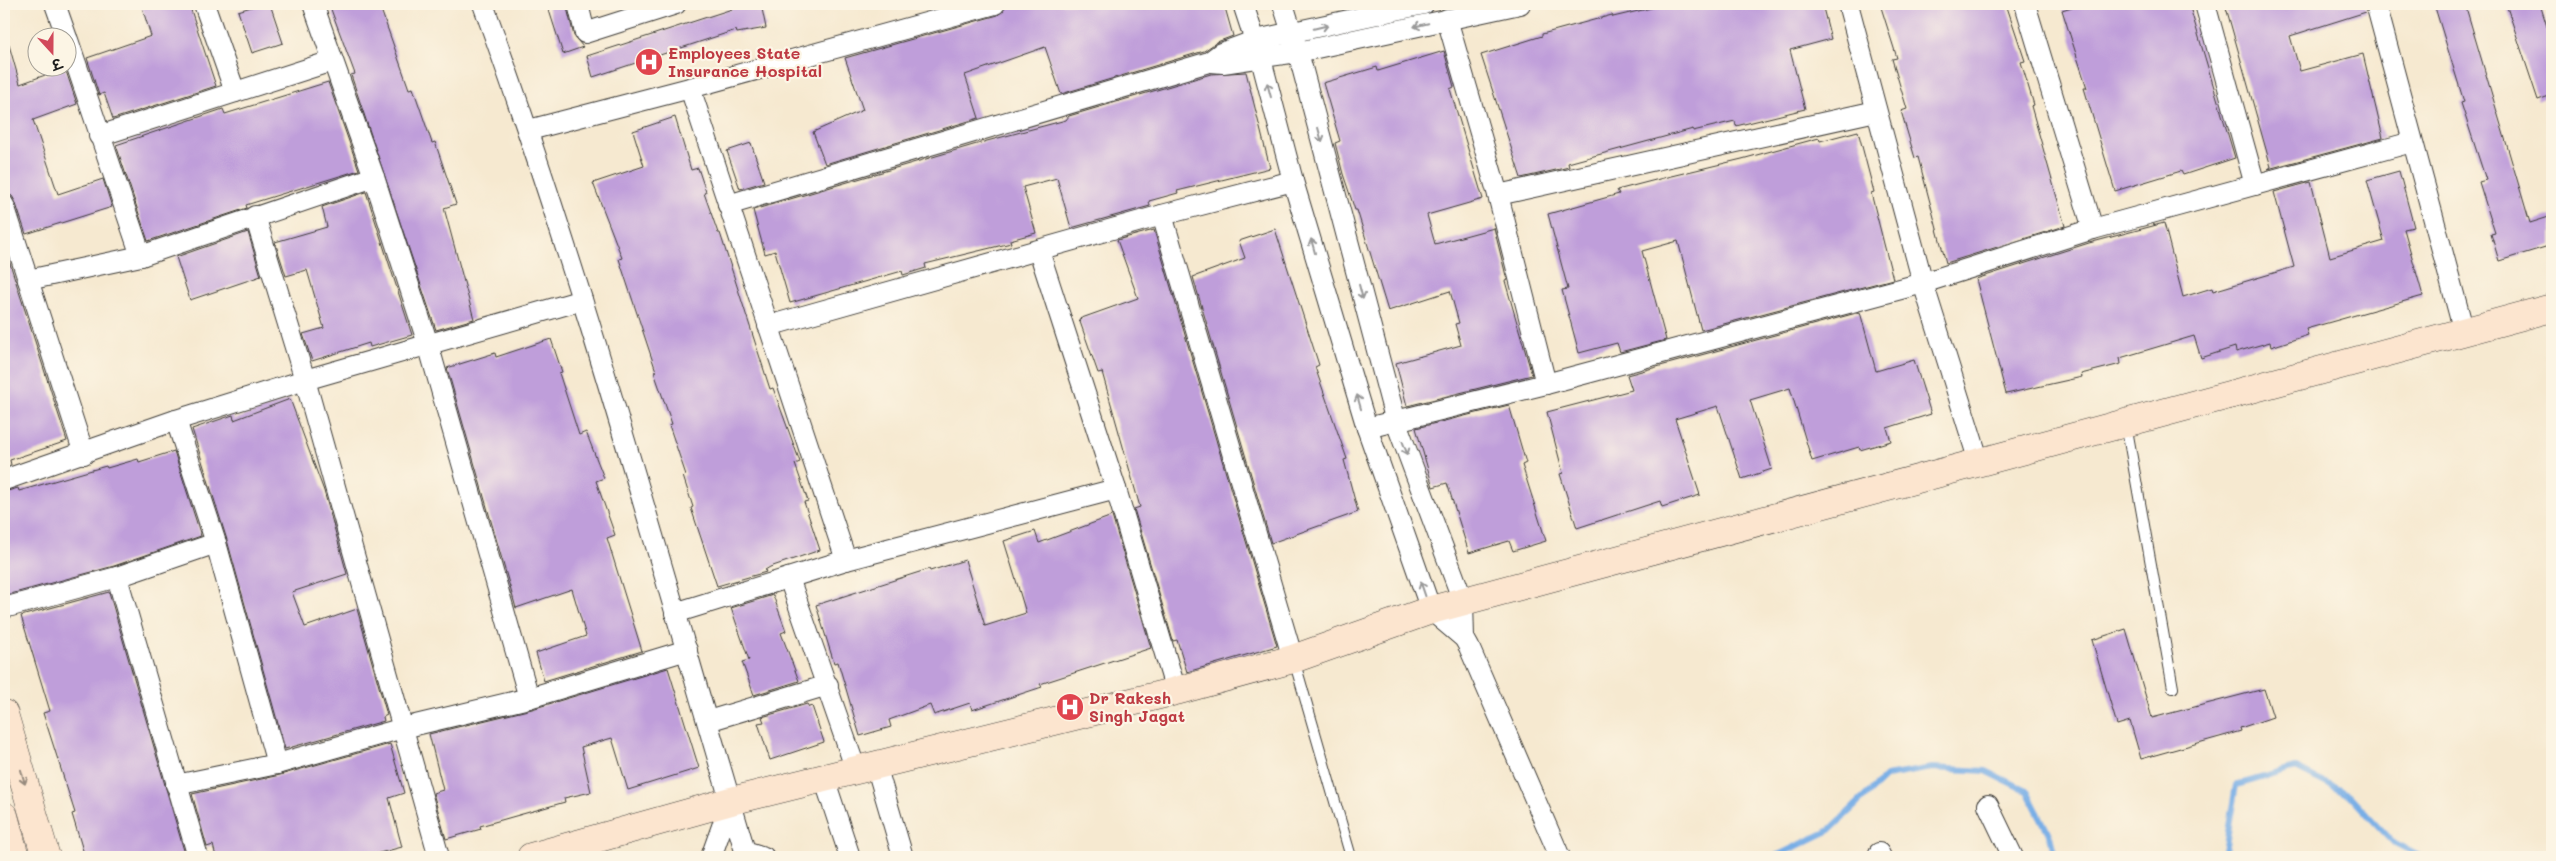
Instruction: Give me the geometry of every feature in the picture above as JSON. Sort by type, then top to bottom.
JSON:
[{"type":"street","points":[[56,4],[64,28]]},
{"type":"street","points":[[204,4],[235,92]]},
{"type":"street","points":[[313,4],[374,177],[428,344],[529,698]]},
{"type":"street","points":[[483,4],[529,130],[582,300],[745,851],[764,857]]},
{"type":"street","points":[[578,4],[585,33],[676,4]]},
{"type":"street","points":[[529,130],[995,4]]},
{"type":"street","points":[[1243,4],[1256,40],[1293,181],[1367,428],[1431,610],[1464,638]]},
{"type":"street","points":[[1283,4],[1298,52],[1396,422],[1463,601],[1464,638],[1560,857]]},
{"type":"street","points":[[728,205],[1210,62],[1221,53],[1256,40],[1424,4]]},
{"type":"street","points":[[1210,62],[1223,64],[1261,59],[1520,4]]},
{"type":"street","points":[[1848,4],[1924,283],[1979,462]]},
{"type":"street","points":[[2025,4],[2092,229]]},
{"type":"street","points":[[2206,4],[2255,185]]},
{"type":"street","points":[[2376,4],[2464,332]]},
{"type":"street","points":[[1447,19],[1498,195],[1546,384]]},
{"type":"street","points":[[99,136],[332,60]]},
{"type":"street","points":[[78,72],[141,256]]},
{"type":"street","points":[[690,88],[846,560]]},
{"type":"street","points":[[1498,195],[1876,111]]},
{"type":"street","points":[[1367,428],[1546,384],[1924,283],[2092,229],[2412,142]]},
{"type":"street","points":[[28,280],[141,256],[374,177]]},
{"type":"street","points":[[768,326],[1162,215],[1293,181]]},
{"type":"street","points":[[4,205],[84,454]]},
{"type":"street","points":[[1162,215],[1293,659]]},
{"type":"street","points":[[255,216],[305,380],[439,857]]},
{"type":"street","points":[[1039,251],[1116,489],[1176,692]]},
{"type":"street","points":[[4,480],[84,454],[176,420],[305,380],[582,300]]},
{"type":"street","points":[[531,857],[731,801],[1176,692],[1293,659],[1431,610],[1463,601],[2552,308]]},
{"type":"street","points":[[176,420],[216,543],[277,764]]},
{"type":"street","points":[[676,613],[846,560],[1116,489]]},
{"type":"street","points":[[4,608],[117,577],[216,543]]},
{"type":"street","points":[[117,577],[198,857]]},
{"type":"street","points":[[789,578],[828,685],[866,768],[903,857]]},
{"type":"street","points":[[176,785],[277,764],[403,728],[529,698],[687,650]]},
{"type":"street","points":[[708,721],[828,685]]},
{"type":"street","points":[[4,714],[46,857]]},
{"type":"street","points":[[824,778],[850,857]]},
{"type":"street","points":[[711,857],[731,801]]},
{"type":"street","points":[[1988,805],[2012,857]]},
{"type":"street","points":[[4,816],[15,857]]},
{"type":"lane","points":[[2126,423],[2173,688]]},
{"type":"lane","points":[[1293,659],[1351,857]]},
{"type":"building","points":[[141,4],[189,4],[216,86],[113,119],[104,93],[99,95],[87,58],[151,36]]},
{"type":"building","points":[[261,4],[270,4],[283,43],[252,53],[238,11]]},
{"type":"building","points":[[329,4],[379,4],[409,89],[413,88],[432,143],[435,142],[456,204],[444,208],[474,319],[436,330],[351,75],[355,74]]},
{"type":"building","points":[[547,4],[566,4],[574,36],[583,47],[563,54]]},
{"type":"building","points":[[731,4],[761,4],[766,28],[737,33],[736,30],[593,77],[587,56],[732,9]]},
{"type":"building","points":[[1015,4],[1224,4],[1233,36],[1217,42],[1204,51],[1061,94],[1045,47],[965,75],[979,118],[825,164],[813,132],[863,110],[845,58],[998,15],[1007,6]]},
{"type":"building","points":[[1668,4],[1822,4],[1831,39],[1790,50],[1805,109],[1736,126],[1735,121],[1693,131],[1693,129],[1568,163],[1569,167],[1521,178],[1481,55],[1542,36],[1542,34],[1612,15],[1613,17]]},
{"type":"building","points":[[1880,4],[2006,4],[2025,61],[2021,62],[2034,105],[2031,106],[2065,226],[1946,263],[1918,157],[1915,158],[1901,111],[1907,109],[1892,59],[1897,58]]},
{"type":"building","points":[[2081,4],[2189,4],[2235,158],[2183,175],[2181,171],[2115,191],[2084,88],[2087,88],[2062,10]]},
{"type":"building","points":[[2225,4],[2364,4],[2366,12],[2290,36],[2300,71],[2363,54],[2383,138],[2268,169],[2271,167]]},
{"type":"building","points":[[2434,4],[2465,4],[2530,223],[2552,216],[2552,245],[2499,261],[2491,234],[2495,233],[2479,182],[2486,180],[2461,103],[2464,102]]},
{"type":"building","points":[[2506,4],[2540,4],[2552,43],[2552,95],[2538,100]]},
{"type":"building","points":[[9,45],[20,84],[37,78],[68,78],[77,104],[33,120],[58,194],[103,179],[112,207],[26,234],[15,201],[12,196],[4,193],[4,46]]},
{"type":"building","points":[[1444,51],[1454,87],[1450,89],[1483,199],[1427,215],[1435,244],[1494,228],[1507,280],[1505,281],[1532,375],[1407,406],[1396,363],[1461,345],[1455,324],[1459,323],[1450,291],[1388,311],[1357,210],[1355,210],[1343,174],[1335,143],[1340,141],[1323,83],[1377,67],[1378,71]]},
{"type":"building","points":[[1246,72],[1270,168],[1177,191],[1178,193],[1149,201],[1150,206],[1071,228],[1057,178],[1023,187],[1036,233],[1010,240],[1011,243],[925,264],[926,268],[903,275],[902,271],[790,303],[775,251],[765,254],[753,210],[987,141],[1066,120],[1069,116],[1211,74]]},
{"type":"building","points":[[328,82],[359,170],[246,205],[247,208],[148,241],[116,145],[223,109],[225,114]]},
{"type":"building","points":[[675,117],[691,170],[698,168],[706,192],[704,193],[718,233],[720,233],[770,389],[773,388],[800,462],[795,464],[808,501],[804,502],[820,550],[770,567],[765,570],[766,572],[717,586],[691,508],[693,507],[683,476],[686,475],[669,425],[672,424],[619,259],[622,258],[593,183],[644,166],[633,131]]},
{"type":"building","points":[[1858,131],[1874,192],[1871,193],[1893,279],[1701,330],[1678,241],[1642,251],[1666,340],[1620,352],[1617,343],[1579,353],[1562,290],[1568,289],[1548,214],[1619,194],[1617,190],[1819,138],[1820,141]]},
{"type":"building","points":[[751,143],[764,182],[740,189],[727,151]]},
{"type":"building","points":[[2399,171],[2414,227],[2404,229],[2423,296],[2306,329],[2308,335],[2271,347],[2270,342],[2236,352],[2235,347],[2201,358],[2194,336],[2120,358],[2121,364],[2081,374],[2082,377],[2006,394],[1976,279],[2089,243],[2164,223],[2183,297],[2212,288],[2213,291],[2294,267],[2274,192],[2311,182],[2330,257],[2384,241],[2367,180]]},
{"type":"building","points":[[366,192],[412,335],[370,347],[369,343],[312,361],[303,334],[324,328],[307,270],[286,276],[275,242],[327,227],[322,207]]},
{"type":"building","points":[[1275,229],[1319,365],[1315,367],[1347,459],[1344,460],[1358,512],[1271,543],[1193,277],[1245,258],[1239,241]]},
{"type":"building","points":[[1154,230],[1277,646],[1187,672],[1177,640],[1173,641],[1134,509],[1140,507],[1102,372],[1098,373],[1079,319],[1138,298],[1117,240]]},
{"type":"building","points":[[248,232],[261,276],[190,300],[176,257]]},
{"type":"building","points":[[4,245],[67,441],[10,460],[11,465],[4,468]]},
{"type":"building","points":[[1860,312],[1876,371],[1914,360],[1931,414],[1887,428],[1891,441],[1860,450],[1859,447],[1812,461],[1790,388],[1750,400],[1772,469],[1742,479],[1718,406],[1675,419],[1700,495],[1662,507],[1660,501],[1577,528],[1560,474],[1563,473],[1547,412],[1632,390],[1627,375]]},
{"type":"building","points":[[551,339],[562,372],[559,373],[579,435],[586,432],[604,478],[596,481],[615,535],[607,538],[642,651],[544,681],[536,653],[586,636],[572,589],[516,608],[447,368],[495,353],[496,357]]},
{"type":"building","points":[[290,399],[324,491],[347,574],[292,592],[305,627],[357,609],[387,715],[383,717],[384,721],[285,749],[227,540],[192,429],[233,415],[234,420]]},
{"type":"building","points":[[1509,405],[1526,463],[1522,465],[1546,541],[1513,551],[1509,541],[1469,553],[1447,483],[1433,487],[1416,428]]},
{"type":"building","points":[[174,451],[201,536],[114,566],[7,595],[4,586],[4,492],[18,488],[19,491],[106,466],[107,468],[138,459],[139,462]]},
{"type":"building","points":[[1112,516],[1151,648],[1040,684],[1042,687],[972,710],[970,703],[934,715],[930,705],[889,720],[891,727],[860,736],[838,662],[834,663],[816,605],[929,569],[930,571],[965,560],[985,626],[1026,613],[1004,541],[1035,531],[1039,543]]},
{"type":"building","points":[[109,592],[185,854],[173,857],[85,857],[72,814],[75,813],[43,713],[50,711],[21,616]]},
{"type":"building","points":[[773,595],[786,631],[781,633],[799,681],[754,695],[742,662],[749,660],[731,608]]},
{"type":"building","points":[[2126,629],[2152,718],[2264,689],[2273,717],[2240,728],[2241,731],[2141,759],[2130,721],[2117,725],[2092,640]]},
{"type":"building","points":[[668,668],[699,768],[628,790],[612,738],[581,747],[591,792],[564,798],[565,802],[480,826],[481,829],[446,839],[433,793],[443,790],[429,734],[532,709]]},
{"type":"building","points":[[807,704],[809,707],[812,706],[824,742],[770,760],[758,723],[764,722],[762,717]]},
{"type":"building","points":[[390,744],[404,793],[389,798],[402,847],[364,857],[216,857],[213,845],[207,847],[192,794],[280,775]]},
{"type":"waterway","points":[[1774,857],[1830,830],[1886,776],[1932,768],[1986,771],[2027,791],[2050,836],[2055,857]]},
{"type":"waterway","points":[[2224,857],[2236,785],[2296,768],[2349,795],[2395,844],[2421,857]]},
{"type":"place","name":"Employees State Insurance Hospital","points":[[649,62]]},
{"type":"place","name":"Dr Rakesh Singh Jagat","points":[[1070,707]]}]
